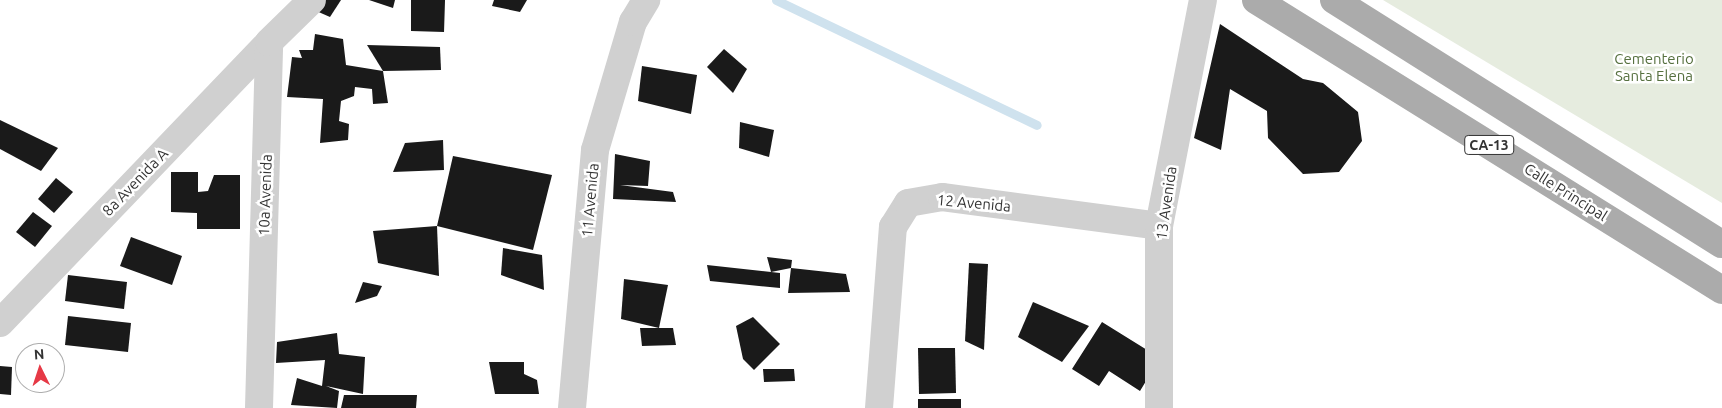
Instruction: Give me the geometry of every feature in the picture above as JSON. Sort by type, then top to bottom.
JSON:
[{"type":"main road","name":"Calle Principal","points":[[1256,0],[1722,290]]},
{"type":"main road","name":"CA-13","points":[[1334,0],[1722,244]]},
{"type":"street","points":[[269,42],[312,0]]},
{"type":"street","name":"11 Avenida","points":[[572,408],[595,150],[633,22],[646,0]]},
{"type":"street","name":"13 Avenida","points":[[1159,408],[1159,226],[1203,0]]},
{"type":"street","name":"8a Avenida A","points":[[0,323],[269,42]]},
{"type":"street","name":"10a Avenida","points":[[259,408],[269,42]]},
{"type":"street","name":"12 Avenida","points":[[879,408],[893,227],[908,203],[942,197],[1159,226]]},
{"type":"green space","name":"Cementerio Santa Elena","points":[[1383,0],[1722,0],[1722,203]]},
{"type":"building","points":[[322,0],[341,0],[330,17],[314,10]]},
{"type":"building","points":[[369,0],[395,0],[393,8]]},
{"type":"building","points":[[411,0],[445,0],[444,32],[411,31]]},
{"type":"building","points":[[494,0],[527,0],[520,12],[492,6]]},
{"type":"building","points":[[1220,24],[1303,79],[1323,83],[1358,112],[1362,141],[1339,172],[1303,174],[1268,138],[1267,111],[1230,89],[1221,150],[1194,138]]},
{"type":"building","points":[[315,34],[343,39],[346,65],[383,71],[388,103],[373,104],[372,89],[355,87],[354,96],[341,101],[339,121],[349,124],[348,140],[320,143],[323,99],[287,97],[292,57],[302,58],[299,50],[313,50]]},
{"type":"building","points":[[367,45],[440,47],[441,70],[383,71]]},
{"type":"building","points":[[724,49],[747,69],[733,93],[707,67]]},
{"type":"building","points":[[642,66],[697,75],[691,114],[638,101]]},
{"type":"building","points":[[0,120],[58,148],[41,171],[0,149]]},
{"type":"building","points":[[740,122],[774,130],[769,157],[739,148]]},
{"type":"building","points":[[443,140],[444,170],[393,172],[405,143]]},
{"type":"building","points":[[615,154],[650,161],[648,186],[620,185],[673,192],[676,202],[613,199]]},
{"type":"building","points":[[453,156],[552,175],[533,250],[437,226]]},
{"type":"building","points":[[171,172],[198,172],[198,192],[208,191],[214,175],[240,175],[240,229],[197,229],[197,213],[171,212]]},
{"type":"building","points":[[56,178],[73,192],[54,213],[38,199]]},
{"type":"building","points":[[33,212],[52,226],[35,247],[16,232]]},
{"type":"building","points":[[437,226],[439,276],[378,263],[373,231]]},
{"type":"building","points":[[131,237],[182,256],[172,285],[120,266]]},
{"type":"building","points":[[503,248],[542,255],[544,290],[501,275]]},
{"type":"building","points":[[767,257],[792,260],[791,268],[771,272]]},
{"type":"building","points":[[969,263],[988,264],[984,350],[965,341]]},
{"type":"building","points":[[707,265],[780,273],[780,288],[710,281]]},
{"type":"building","points":[[791,268],[846,274],[850,292],[788,293]]},
{"type":"building","points":[[68,275],[127,282],[124,309],[65,301]]},
{"type":"building","points":[[624,279],[668,285],[659,328],[621,319]]},
{"type":"building","points":[[363,282],[382,286],[377,296],[355,303]]},
{"type":"building","points":[[1033,302],[1089,326],[1062,362],[1018,337]]},
{"type":"building","points":[[68,316],[131,323],[128,352],[65,345]]},
{"type":"building","points":[[753,317],[780,344],[754,370],[743,359],[736,326]]},
{"type":"building","points":[[1102,322],[1160,358],[1140,391],[1109,371],[1099,386],[1072,369]]},
{"type":"building","points":[[640,328],[673,328],[676,345],[642,346]]},
{"type":"building","points":[[337,333],[339,354],[365,357],[363,394],[326,386],[339,391],[337,408],[291,405],[297,378],[322,386],[325,360],[276,363],[277,342]]},
{"type":"building","points":[[918,348],[955,348],[956,393],[919,394]]},
{"type":"building","points":[[489,362],[524,362],[524,374],[537,380],[539,394],[495,394]]},
{"type":"building","points":[[0,366],[12,367],[11,395],[0,394]]},
{"type":"building","points":[[763,369],[794,369],[795,381],[764,382]]},
{"type":"building","points":[[344,395],[417,395],[416,408],[341,408]]},
{"type":"building","points":[[918,399],[961,399],[961,408],[918,408]]},
{"type":"waterway","points":[[776,0],[1037,125]]}]
